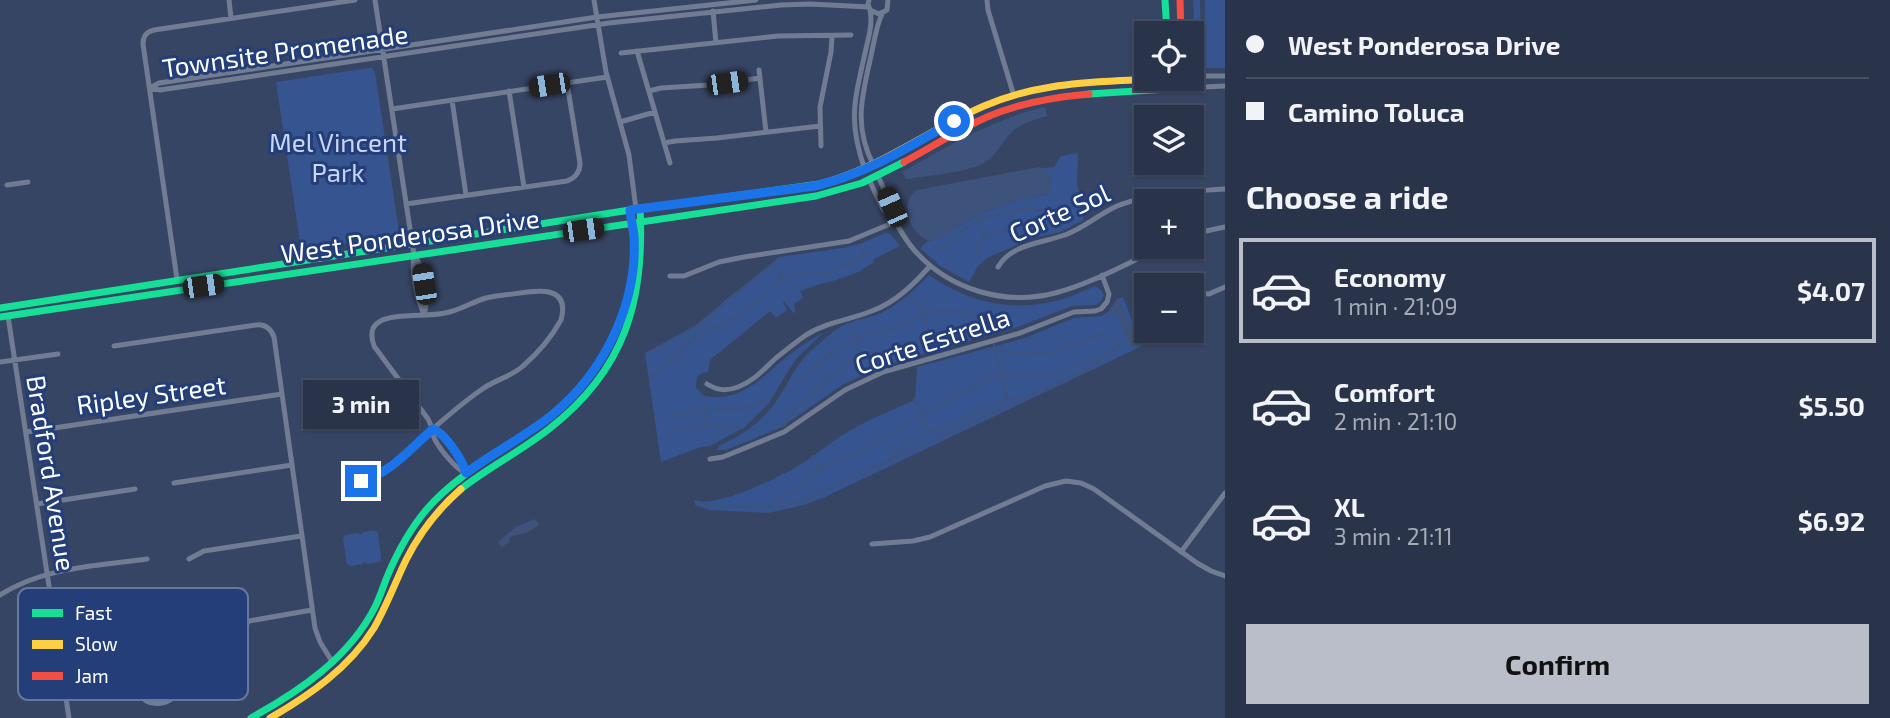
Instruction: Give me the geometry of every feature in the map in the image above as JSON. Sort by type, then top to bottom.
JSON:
[{"type":"main road","points":[[1165,0],[1166,21]]},
{"type":"main road","points":[[1180,0],[1181,21]]},
{"type":"main road","name":"West Ponderosa Drive","points":[[3,307],[635,209],[815,186],[874,166],[969,113],[1014,96],[1073,83],[1134,80]]},
{"type":"main road","name":"West Ponderosa Drive","points":[[4,316],[816,196],[878,176],[974,123],[1018,106],[1069,95],[1136,91]]},
{"type":"main road","points":[[1014,96],[1018,106]]},
{"type":"main road","points":[[874,166],[878,176]]},
{"type":"main road","points":[[865,170],[869,180]]},
{"type":"main road","points":[[270,718],[307,696],[340,670],[354,655],[376,623],[418,536],[443,505],[471,481],[558,423],[579,404],[605,371],[625,333],[636,299],[642,264],[641,222],[635,209]]},
{"type":"main road","points":[[251,718],[293,695],[313,680],[352,642],[377,604],[398,553],[419,519],[446,489],[553,414],[582,386],[598,364],[617,328],[629,290],[635,209]]},
{"type":"main road","points":[[177,279],[178,290]]},
{"type":"main road","points":[[3,307],[4,316]]},
{"type":"main road","points":[[466,473],[471,481]]},
{"type":"main road","points":[[333,663],[340,670]]},
{"type":"street","points":[[229,0],[231,18]]},
{"type":"street","points":[[177,279],[143,44],[145,36],[154,30],[355,0]]},
{"type":"street","points":[[375,0],[413,244],[413,265],[424,315]]},
{"type":"street","points":[[594,0],[607,76],[629,155],[635,209]]},
{"type":"street","name":"Townsite Promenade","points":[[150,88],[159,83],[598,25],[756,0]]},
{"type":"street","points":[[865,170],[856,144],[853,117],[871,23],[869,0]]},
{"type":"street","points":[[874,166],[863,142],[861,109],[882,13],[888,7],[888,0]]},
{"type":"street","points":[[987,0],[1014,96]]},
{"type":"street","name":"Townsite Promenade","points":[[383,53],[597,17],[796,4],[870,9],[876,14],[882,13]]},
{"type":"street","points":[[713,8],[716,43]]},
{"type":"street","points":[[621,53],[778,36],[851,35]]},
{"type":"street","points":[[821,146],[820,107],[832,36]]},
{"type":"street","points":[[637,51],[670,163]]},
{"type":"street","points":[[759,70],[766,132]]},
{"type":"street","points":[[392,109],[607,76]]},
{"type":"street","points":[[1204,76],[1225,76]]},
{"type":"street","points":[[649,91],[760,79]]},
{"type":"street","points":[[406,204],[567,181],[576,174],[580,163],[567,83]]},
{"type":"street","name":"West Ponderosa Drive","points":[[1204,87],[1225,86]]},
{"type":"street","points":[[509,91],[524,187]]},
{"type":"street","points":[[452,100],[466,195]]},
{"type":"street","points":[[620,122],[655,112]]},
{"type":"street","points":[[664,143],[820,126]]},
{"type":"street","points":[[878,176],[892,207],[894,220]]},
{"type":"street","points":[[869,180],[884,211],[894,220],[908,243],[930,265],[962,286],[984,293],[1008,297],[1054,294],[1137,259]]},
{"type":"street","points":[[6,185],[28,183]]},
{"type":"street","name":"Corte Sol","points":[[1204,192],[1225,189]]},
{"type":"street","name":"Corte Sol","points":[[998,267],[1006,257],[1028,245],[1069,234],[1114,207],[1134,202]]},
{"type":"street","points":[[670,276],[684,276],[719,262],[744,257],[849,242],[894,220]]},
{"type":"street","points":[[1204,231],[1225,227]]},
{"type":"street","points":[[707,384],[725,390],[748,382],[782,353],[816,330],[835,321],[870,312],[895,299],[930,265]]},
{"type":"street","name":"Corte Estrella","points":[[710,459],[723,457],[775,436],[845,390],[883,372],[1013,335],[1073,312],[1101,309],[1109,294],[1102,275]]},
{"type":"street","points":[[1204,294],[1225,287]]},
{"type":"street","points":[[355,481],[371,478],[384,471],[433,429],[482,388],[512,374],[530,360],[561,320],[562,308],[557,297],[548,291],[536,290],[494,296],[451,312],[384,320],[374,327],[374,346],[428,419],[433,429],[433,436],[458,470],[466,473]]},
{"type":"street","name":"Bradford Avenue","points":[[4,316],[15,360],[50,588]]},
{"type":"street","points":[[114,346],[256,325],[268,328],[274,337],[317,636],[333,663]]},
{"type":"street","points":[[0,362],[58,354]]},
{"type":"street","name":"Ripley Street","points":[[27,432],[282,394]]},
{"type":"street","points":[[174,483],[292,466]]},
{"type":"street","points":[[872,544],[930,537],[1045,485],[1066,481],[1081,483],[1094,489],[1204,568],[1225,576]]},
{"type":"street","points":[[37,504],[135,489]]},
{"type":"street","points":[[1181,552],[1225,493]]},
{"type":"street","points":[[189,559],[204,551],[302,536]]},
{"type":"street","points":[[0,595],[22,583],[48,574],[147,559]]},
{"type":"street","points":[[248,622],[312,610]]},
{"type":"street","name":"Bradford Avenue","points":[[66,700],[69,718]]},
{"type":"street","points":[[146,700],[150,703],[168,700]]},
{"type":"green space","points":[[1193,0],[1200,0],[1200,21],[1194,21]]},
{"type":"green space","points":[[1205,0],[1225,0],[1225,68],[1205,68]]},
{"type":"green space","name":"Mel Vincent Park","points":[[372,68],[375,72],[399,231],[397,237],[352,242],[325,249],[301,249],[276,82]]},
{"type":"green space","points":[[1078,153],[1077,183],[1083,220],[1060,232],[1030,239],[987,258],[978,266],[969,282],[940,266],[921,249],[928,241],[937,239],[981,213],[1019,200],[1049,194],[1050,176],[1042,168],[1054,167],[1061,156]]},
{"type":"green space","points":[[885,233],[890,234],[900,246],[874,259],[873,263],[861,271],[800,291],[803,298],[794,304],[795,312],[793,313],[784,301],[787,310],[776,318],[770,311],[710,360],[708,372],[697,377],[696,387],[702,395],[726,397],[756,383],[797,349],[823,333],[797,358],[769,403],[745,427],[710,446],[661,462],[645,353],[696,325],[779,257],[843,248]]},
{"type":"green space","points":[[929,275],[959,292],[1008,305],[1042,304],[1095,286],[1104,295],[1096,305],[1072,306],[1018,327],[882,366],[842,385],[782,427],[726,450],[717,450],[763,417],[802,360],[816,346],[838,328],[890,308],[908,296]]},
{"type":"green space","points":[[1123,297],[1134,325],[1134,343],[1141,343],[1142,346],[804,505],[768,513],[709,510],[695,505],[695,501],[719,500],[765,483],[801,464],[854,428],[915,400],[917,367],[1025,338],[1074,318],[1102,316],[1116,300]]},
{"type":"green space","points":[[374,530],[378,533],[380,562],[351,566],[347,564],[343,538],[346,535],[360,535]]},
{"type":"shaded area","points":[[1045,107],[1047,116],[1018,127],[992,157],[980,165],[906,179],[902,172],[989,126]]},
{"type":"shaded area","points":[[1039,167],[1050,174],[1052,186],[1049,194],[1019,200],[981,213],[934,241],[919,235],[910,220],[908,203],[917,190]]},
{"type":"shaded area","points":[[1118,298],[1134,336],[1134,343],[1137,343],[1130,345],[1118,317],[1109,311]]},
{"type":"shaded area","points":[[535,519],[539,525],[528,532],[510,537],[509,542],[502,547],[498,542],[516,527]]},
{"type":"waterway","points":[[941,251],[962,231],[980,219],[1027,208],[1048,213]]},
{"type":"waterway","points":[[977,217],[984,236]]},
{"type":"waterway","points":[[976,255],[979,242],[986,236],[1015,228],[1034,228]]},
{"type":"waterway","points":[[860,245],[864,254]]},
{"type":"waterway","points":[[650,378],[692,339],[743,314],[782,278],[805,272],[829,272],[870,253]]},
{"type":"waterway","points":[[648,353],[705,321],[777,260]]},
{"type":"waterway","points":[[775,264],[781,277]]},
{"type":"waterway","points":[[908,297],[921,308],[930,335]]},
{"type":"waterway","points":[[796,383],[852,339],[894,328],[911,318],[933,311],[955,310],[1005,324]]},
{"type":"waterway","points":[[851,324],[861,355]]},
{"type":"waterway","points":[[784,426],[790,415],[812,393],[859,356],[895,349],[939,332],[973,334],[981,338]]},
{"type":"waterway","points":[[995,351],[1050,354],[1100,334],[1107,335],[1119,344]]},
{"type":"waterway","points":[[695,501],[748,507],[801,501],[1087,370],[1127,340]]},
{"type":"waterway","points":[[993,341],[1007,397]]},
{"type":"waterway","points":[[773,502],[796,489],[826,466],[865,450],[921,414],[998,374],[1056,374],[1090,359],[1101,359]]},
{"type":"waterway","points":[[705,396],[705,425]]},
{"type":"waterway","points":[[888,456],[931,431],[955,423],[1005,399],[1020,397]]},
{"type":"waterway","points":[[914,399],[929,431]]},
{"type":"waterway","points":[[665,416],[701,410],[741,409],[767,400]]},
{"type":"waterway","points":[[669,433],[699,426],[743,428]]},
{"type":"waterway","points":[[812,456],[820,468]]},
{"type":"traffic: fast","points":[[1165,0],[1166,21]]},
{"type":"traffic: fast","points":[[1089,94],[1136,91]]},
{"type":"traffic: fast","points":[[0,317],[816,196],[862,183],[904,162]]},
{"type":"traffic: fast","points":[[0,308],[630,210],[820,184]]},
{"type":"traffic: fast","points":[[461,489],[549,429],[596,383],[613,358],[625,331],[639,273],[640,208]]},
{"type":"traffic: fast","points":[[251,718],[305,684],[352,642],[375,607],[404,541],[427,509],[467,473],[541,423],[592,373],[616,332],[631,287],[634,250],[630,210]]},
{"type":"traffic: slow","points":[[820,184],[884,159],[963,116],[1005,98],[1065,85],[1134,80]]},
{"type":"traffic: slow","points":[[270,718],[300,700],[353,656],[374,628],[417,540],[437,513],[461,489]]},
{"type":"traffic: jam","points":[[1180,0],[1181,21]]},
{"type":"traffic: jam","points":[[904,162],[999,112],[1037,101],[1089,94]]},
{"type":"route","points":[[361,481],[384,471],[433,429],[440,432],[466,473],[542,423],[573,396],[605,352],[626,303],[634,250],[630,210],[815,186],[842,179],[882,162],[954,121]]}]
